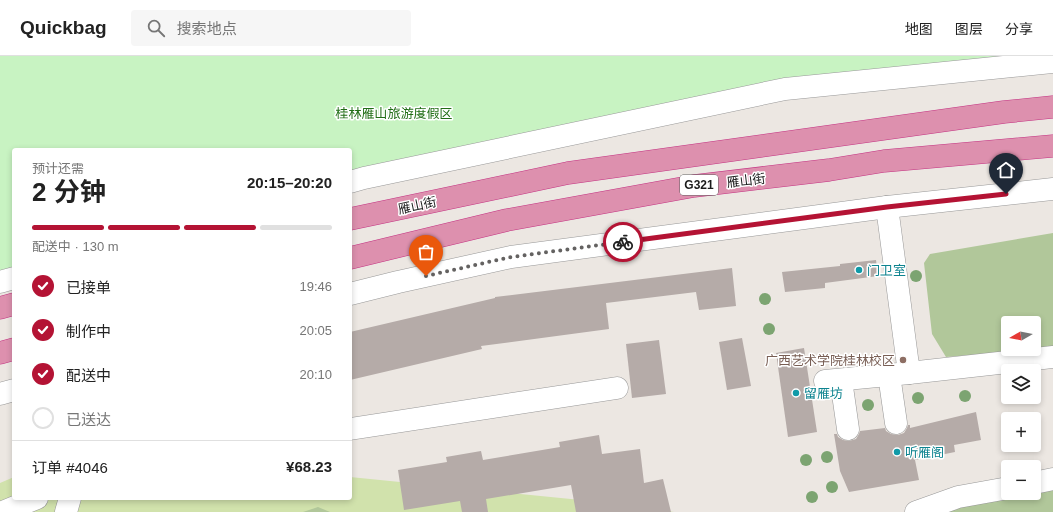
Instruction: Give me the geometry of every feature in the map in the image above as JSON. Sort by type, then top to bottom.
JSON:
[{"type":"highway","name":"雁山街","points":[[352,219],[568,173],[1004,112],[1053,107]]},
{"type":"highway","name":"雁山街","points":[[352,258],[507,220],[694,186],[828,170],[884,161],[1053,146]]},
{"type":"highway","points":[[0,308],[12,305]]},
{"type":"highway","points":[[0,354],[12,350]]},
{"type":"street","points":[[352,181],[473,154],[784,89],[1053,62]]},
{"type":"street","points":[[352,294],[511,257],[887,207],[1053,189]]},
{"type":"street","points":[[887,207],[899,374],[896,423]]},
{"type":"street","points":[[0,282],[12,279]]},
{"type":"street","points":[[848,429],[833,380],[1053,357]]},
{"type":"street","points":[[352,429],[617,388]]},
{"type":"street","points":[[0,394],[12,391]]},
{"type":"street","points":[[1041,482],[1053,480]]},
{"type":"street","points":[[916,512],[958,497],[1001,489]]},
{"type":"street","points":[[3,512],[32,500]]},
{"type":"street","points":[[66,512],[69,500]]},
{"type":"green space","name":"桂林雁山旅游度假区","points":[[0,56],[1053,56],[785,89],[352,182],[352,148],[12,148],[12,279],[0,282]]},
{"type":"green space","points":[[1053,233],[1053,349],[1041,350],[1041,316],[1001,316],[1001,353],[946,357],[932,334],[924,263],[930,254]]},
{"type":"green space","points":[[352,477],[631,505],[674,512],[0,512],[0,483],[12,478],[12,500],[352,500]]},
{"type":"green space","points":[[1053,485],[1053,512],[947,512],[1001,496],[1001,500],[1041,500],[1041,490]]},
{"type":"green space","points":[[318,507],[330,512],[303,512]]},
{"type":"building","points":[[876,260],[878,276],[825,283],[825,288],[785,292],[782,272],[840,266],[840,264]]},
{"type":"building","points":[[732,268],[736,306],[699,310],[696,292],[606,303],[609,329],[481,346],[482,349],[352,380],[352,332],[495,297]]},
{"type":"building","points":[[742,338],[751,386],[727,390],[719,342]]},
{"type":"building","points":[[659,340],[666,394],[632,398],[626,344]]},
{"type":"building","name":"留雁坊","points":[[804,348],[817,432],[788,437],[776,353]]},
{"type":"building","name":"听雁阁","points":[[976,412],[981,440],[954,445],[955,452],[915,460],[919,480],[849,492],[840,471],[834,434],[837,434],[838,437],[843,440],[849,441],[856,439],[860,431],[885,428],[886,431],[891,434],[898,435],[904,433],[908,425],[910,425],[910,428]]},
{"type":"building","points":[[599,435],[602,454],[640,449],[644,483],[663,479],[671,512],[576,512],[571,485],[486,499],[488,512],[462,512],[460,501],[404,510],[398,470],[447,462],[446,457],[481,451],[483,460],[560,447],[559,442]]},
{"type":"way so far","points":[[426,276],[511,257],[623,242]]},
{"type":"place","name":"门卫室","points":[[859,270]]},
{"type":"place","name":"广西艺术学院桂林校区","points":[[903,360]]},
{"type":"place","name":"留雁坊","points":[[796,393]]},
{"type":"place","name":"听雁阁","points":[[897,452]]},
{"type":"route","points":[[623,242],[887,207],[1006,194]]}]
